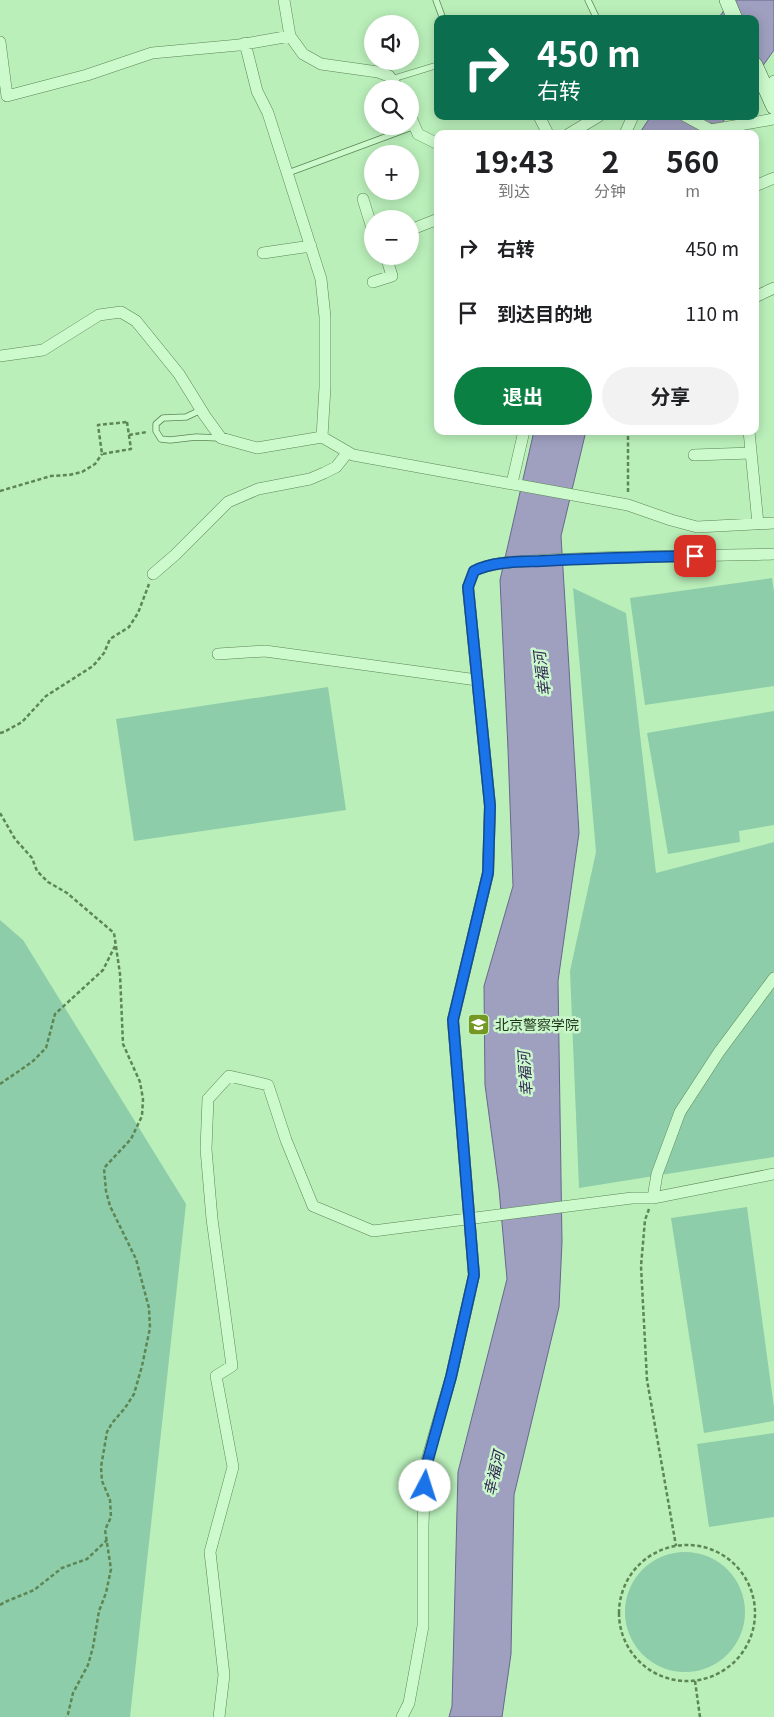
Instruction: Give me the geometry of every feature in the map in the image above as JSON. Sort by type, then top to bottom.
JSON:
[{"type":"street","points":[[284,0],[290,36],[302,54],[321,64],[378,72],[390,76],[392,80]]},
{"type":"street","points":[[0,42],[3,83],[7,96],[87,75],[152,53],[245,44],[290,36]]},
{"type":"street","points":[[245,44],[257,91],[268,112],[321,278],[326,317],[322,438]]},
{"type":"street","points":[[759,71],[768,85],[774,107]]},
{"type":"street","points":[[692,120],[711,130],[774,119]]},
{"type":"street","points":[[576,130],[592,120]]},
{"type":"street","points":[[419,134],[434,142]]},
{"type":"street","points":[[759,184],[774,178]]},
{"type":"street","points":[[363,199],[366,210]]},
{"type":"street","points":[[419,226],[434,221]]},
{"type":"street","points":[[263,253],[311,246]]},
{"type":"street","points":[[373,282],[392,276],[389,265]]},
{"type":"street","points":[[759,295],[774,288]]},
{"type":"street","points":[[0,356],[43,350],[99,315],[121,312],[136,321],[179,374],[221,438],[257,448],[322,438],[353,455],[628,505],[696,527],[774,523]]},
{"type":"street","points":[[515,483],[523,435]]},
{"type":"street","points":[[749,435],[758,524]]},
{"type":"street","points":[[154,574],[228,502],[258,489],[310,479],[324,474],[336,467],[348,452]]},
{"type":"street","points":[[694,455],[751,453]]},
{"type":"street","points":[[402,1717],[409,1703],[424,1626],[423,1526],[426,1467],[451,1377],[474,1275],[453,1020],[488,873],[490,806],[468,587],[474,571],[483,566],[503,563],[576,559],[774,554]]},
{"type":"street","points":[[218,654],[265,651],[478,680]]},
{"type":"street","points":[[653,1198],[656,1174],[680,1112],[719,1052],[774,978]]},
{"type":"street","points":[[219,1717],[224,1675],[210,1552],[233,1467],[216,1376],[232,1366],[212,1219],[206,1149],[208,1099],[230,1076],[268,1085],[286,1140],[313,1206],[373,1231],[580,1204],[632,1198],[653,1198],[774,1174]]},
{"type":"lane","points":[[436,0],[442,15]]},
{"type":"lane","points":[[588,0],[595,15]]},
{"type":"lane","points":[[404,80],[434,67]]},
{"type":"lane","points":[[288,173],[391,135]]},
{"type":"lane","points":[[201,410],[186,417],[163,418],[156,424],[156,431],[161,438],[170,440],[196,437],[221,438]]},
{"type":"path","points":[[0,491],[51,476],[82,472],[94,464],[102,454],[131,449],[127,422],[98,426],[102,454]]},
{"type":"path","points":[[129,435],[156,431]]},
{"type":"path","points":[[628,435],[628,505]]},
{"type":"path","points":[[0,733],[22,722],[46,696],[93,666],[104,653],[110,639],[129,628],[138,613],[154,574]]},
{"type":"path","points":[[0,813],[15,839],[32,858],[37,871],[48,882],[75,899],[93,917],[114,933],[120,974],[123,1044],[140,1082],[143,1099],[142,1116],[131,1139],[104,1168],[106,1191],[110,1206],[136,1259],[149,1308],[150,1328],[134,1394],[107,1432],[101,1467],[102,1481],[110,1500],[111,1517],[105,1530],[110,1569],[88,1665],[73,1693],[66,1717]]},
{"type":"path","points":[[0,1084],[32,1062],[46,1048],[55,1014],[103,970],[116,944]]},
{"type":"path","points":[[653,1198],[645,1220],[640,1266],[648,1380],[676,1546]]},
{"type":"path","points":[[0,1605],[34,1590],[62,1568],[87,1559],[106,1540]]},
{"type":"path","points":[[688,1544],[710,1548],[730,1559],[745,1576],[754,1597],[755,1620],[749,1642],[736,1661],[717,1674],[695,1681],[673,1680],[652,1672],[636,1658],[624,1638],[619,1617],[621,1594],[631,1574],[646,1558],[666,1548],[676,1546],[688,1544]]},
{"type":"path","points":[[695,1681],[700,1717]]},
{"type":"green space","points":[[772,578],[774,592],[774,686],[645,705],[630,598]]},
{"type":"green space","points":[[573,588],[626,613],[656,873],[774,842],[774,1157],[579,1188],[570,971],[596,852]]},
{"type":"green space","points":[[328,687],[346,810],[134,841],[116,719]]},
{"type":"green space","points":[[774,711],[774,825],[739,831],[740,842],[668,854],[647,733]]},
{"type":"green space","points":[[0,920],[23,940],[186,1204],[130,1717],[0,1717]]},
{"type":"green space","points":[[747,1207],[774,1408],[774,1421],[704,1433],[671,1218]]},
{"type":"green space","points":[[774,1433],[774,1517],[709,1527],[697,1444]]},
{"type":"green space","points":[[685,1552],[708,1557],[718,1562],[727,1570],[735,1579],[740,1589],[745,1612],[740,1635],[735,1645],[727,1654],[718,1662],[708,1667],[685,1672],[662,1667],[652,1662],[643,1654],[635,1645],[630,1635],[625,1612],[630,1589],[635,1579],[643,1570],[652,1562],[662,1557]]},
{"type":"water","points":[[731,0],[774,0],[774,50],[759,71],[759,15],[721,15]]},
{"type":"water","points":[[648,120],[724,120],[717,130],[642,130]]},
{"type":"water","name":"幸福河","points":[[533,435],[585,435],[561,536],[579,833],[558,981],[562,1242],[559,1307],[514,1495],[511,1654],[502,1717],[449,1717],[452,1706],[458,1472],[507,1279],[499,1189],[485,1085],[484,986],[513,886],[500,580]]},
{"type":"place","name":"北京警察学院","points":[[479,1024]]},
{"type":"route","points":[[425,1486],[426,1467],[451,1377],[474,1275],[453,1020],[488,873],[490,806],[468,587],[474,571],[483,566],[503,563],[695,556]]}]
